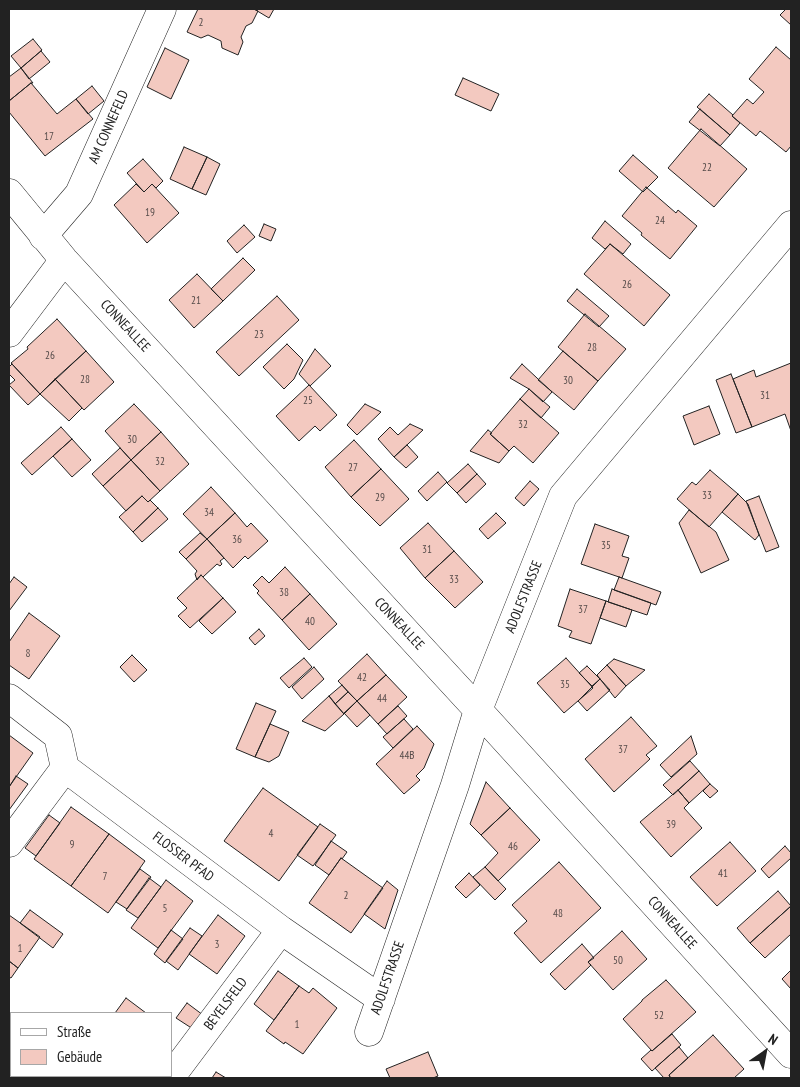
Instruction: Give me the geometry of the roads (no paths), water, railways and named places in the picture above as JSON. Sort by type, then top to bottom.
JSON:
[{"type":"street","name":"AM CONNEFELD","points":[[43,236],[79,194],[162,9]]},
{"type":"street","name":"CONNEALLEE","points":[[9,194],[64,260],[791,1054]]},
{"type":"street","name":"ADOLFSTRASSE","points":[[370,1032],[455,785],[478,710],[564,496],[791,225]]},
{"type":"street","points":[[9,333],[64,260]]},
{"type":"street","points":[[9,698],[58,736],[65,768],[9,843]]},
{"type":"street","name":"FLOSSER PFAD","points":[[65,768],[281,930],[380,999]]},
{"type":"street","name":"BEYELSFELD","points":[[172,1075],[281,930]]}]
